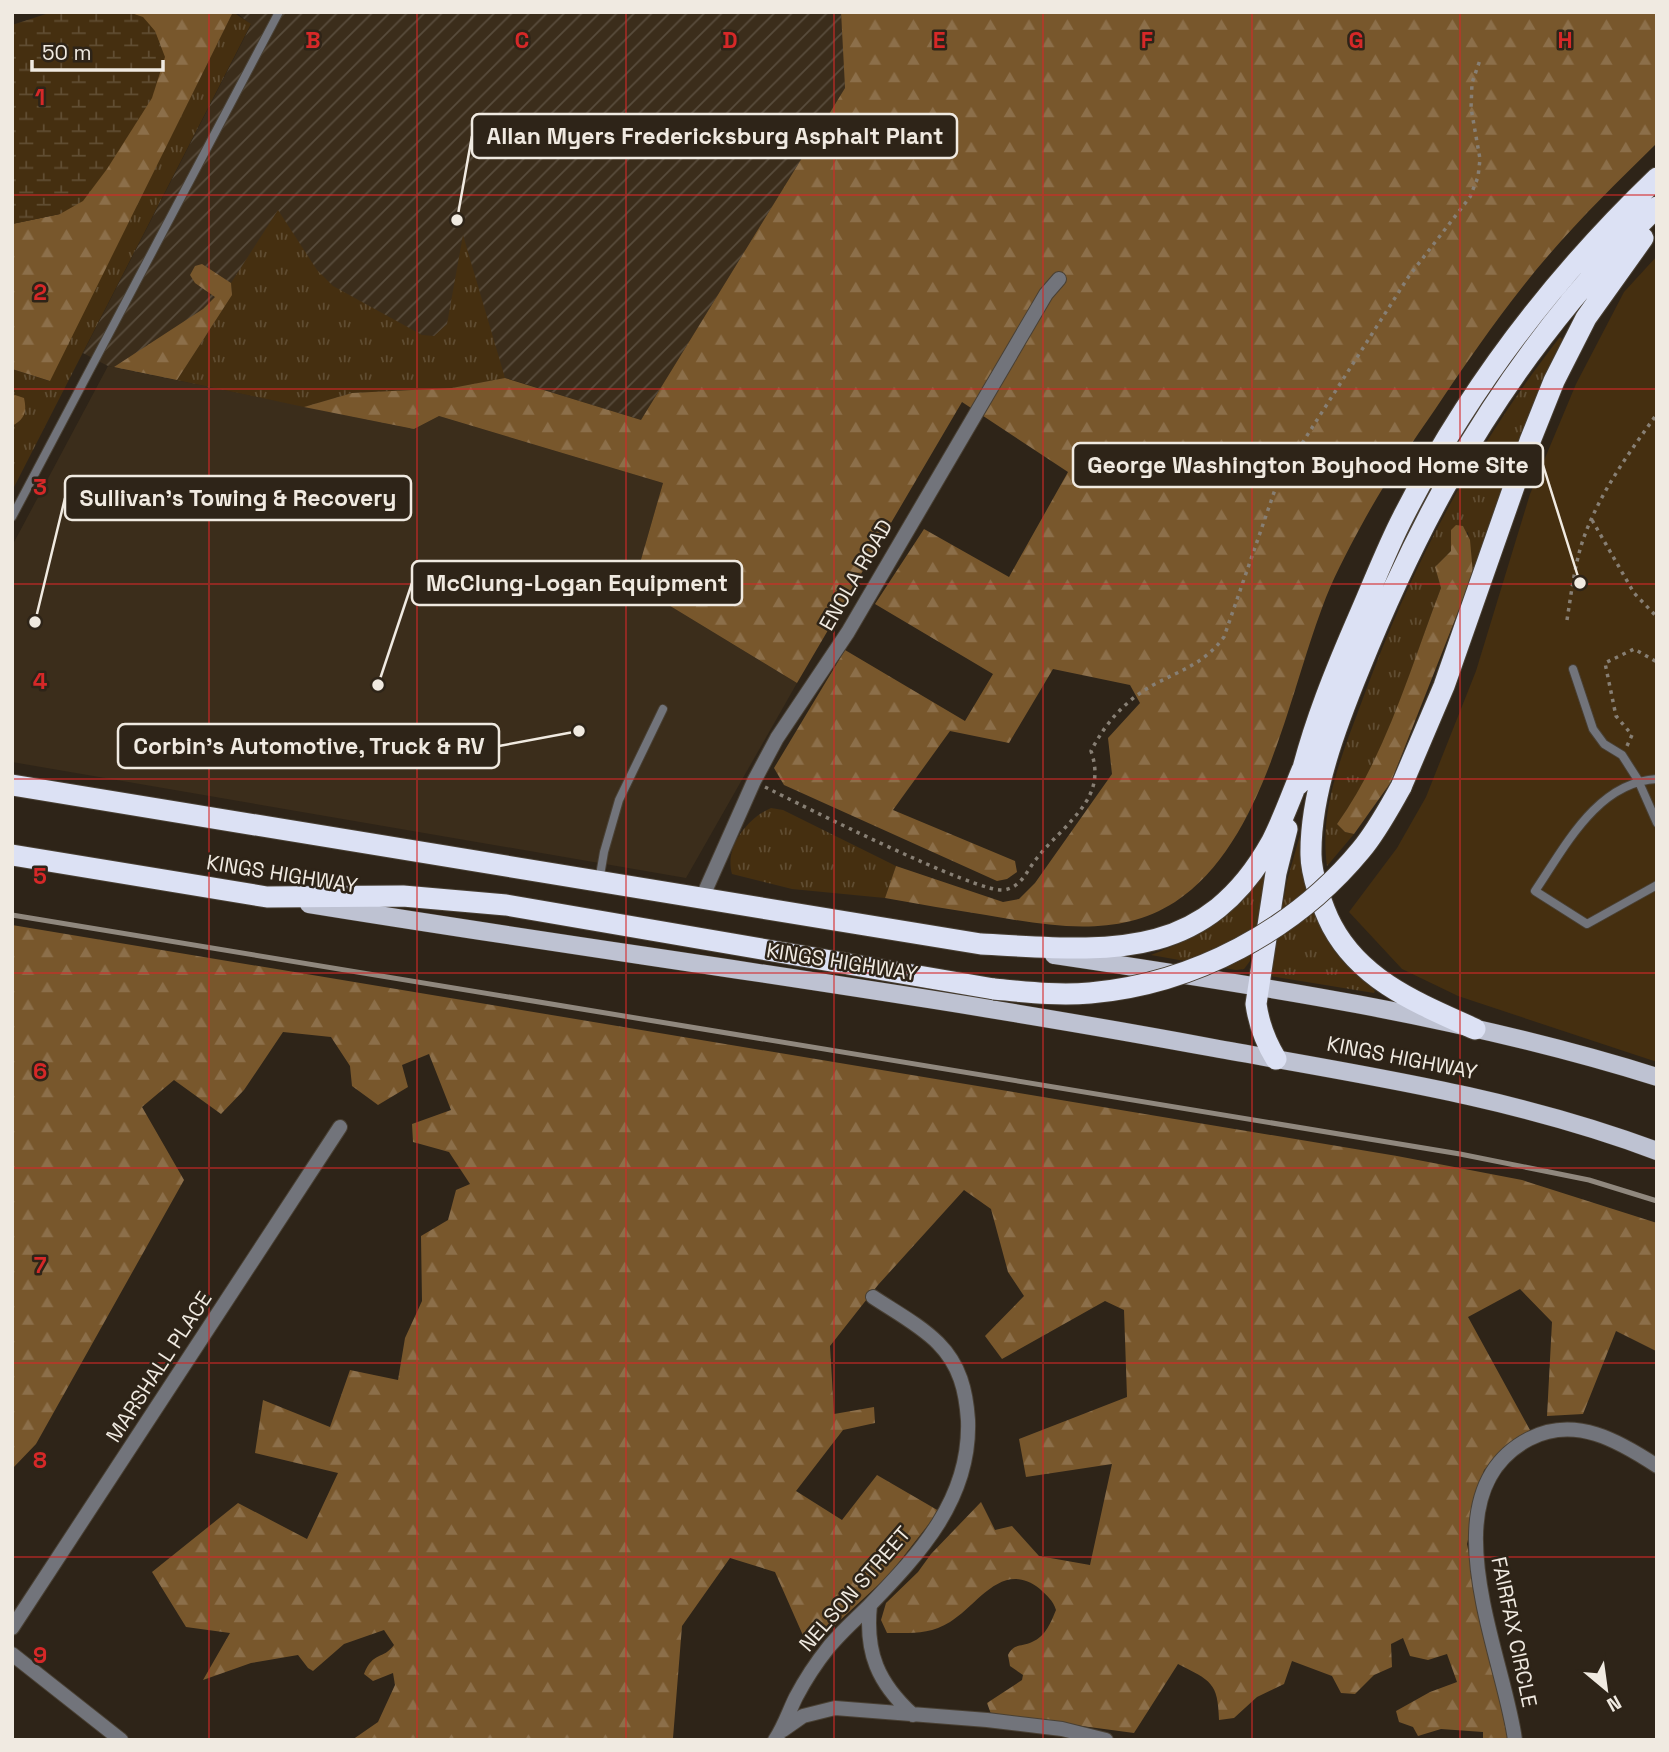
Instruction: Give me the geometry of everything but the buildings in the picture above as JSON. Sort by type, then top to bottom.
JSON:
[{"type":"highway","points":[[1276,1059],[1259,1024],[1257,987],[1276,873],[1302,770],[1331,680],[1403,517],[1480,386],[1533,314],[1591,246],[1657,178]]},
{"type":"highway","points":[[1475,1029],[1411,1000],[1364,969],[1331,924],[1313,872],[1311,855],[1316,808],[1325,763],[1339,718],[1390,592],[1417,535],[1455,467],[1499,396],[1534,347],[1604,261],[1657,207]]},
{"type":"highway","points":[[267,897],[403,896],[506,905],[994,989],[1059,994],[1125,988],[1182,973],[1239,948],[1305,907],[1336,878],[1369,839],[1401,787],[1444,687],[1530,441],[1565,357],[1586,318],[1618,270],[1657,220]]},
{"type":"highway","points":[[981,944],[1075,949],[1117,946],[1147,942],[1196,925],[1217,911],[1251,874],[1271,842],[1302,770]]},
{"type":"highway","name":"KINGS HIGHWAY","points":[[12,785],[981,944]]},
{"type":"highway","name":"KINGS HIGHWAY","points":[[12,855],[267,897]]},
{"type":"main road","name":"KINGS HIGHWAY","points":[[267,897],[1093,1026],[1276,1059],[1487,1100],[1548,1115],[1657,1151]]},
{"type":"main road","name":"KINGS HIGHWAY","points":[[981,944],[1257,987],[1475,1029],[1580,1054],[1657,1077]]},
{"type":"street","name":"ENOLA ROAD","points":[[702,898],[754,781],[777,738],[848,632],[1046,294],[1059,279]]},
{"type":"street","name":"MARSHALL PLACE","points":[[12,1628],[340,1126]]},
{"type":"street","name":"NELSON STREET","points":[[778,1736],[798,1693],[817,1663],[906,1567],[931,1535],[952,1502],[965,1464],[968,1437],[967,1398],[952,1360],[930,1336],[873,1297]]},
{"type":"street","name":"FAIRFAX CIRCLE","points":[[1515,1740],[1484,1603],[1476,1549],[1476,1523],[1489,1478],[1500,1461],[1514,1448],[1545,1432],[1568,1429],[1606,1436],[1657,1466]]},
{"type":"street","points":[[870,1605],[870,1644],[876,1666],[891,1693],[913,1715]]},
{"type":"street","points":[[12,1654],[121,1740]]},
{"type":"street","points":[[778,1736],[803,1716],[835,1708],[1062,1729],[1106,1740]]},
{"type":"lane","points":[[12,517],[279,12]]},
{"type":"lane","points":[[1573,668],[1593,729],[1604,744],[1622,755],[1638,780],[1657,823]]},
{"type":"lane","points":[[599,881],[619,800],[663,709]]},
{"type":"lane","points":[[1657,779],[1638,780],[1590,812],[1535,891],[1587,924],[1657,885]]},
{"type":"path","points":[[754,781],[823,816],[959,877],[995,890],[1015,886],[1092,793],[1096,766],[1091,751],[1111,719],[1126,704],[1151,687],[1200,662],[1214,651],[1224,637],[1278,481],[1409,276],[1470,197],[1478,177],[1480,159],[1471,108],[1472,83],[1480,60]]},
{"type":"path","points":[[1567,620],[1575,569],[1598,505],[1657,414]]},
{"type":"path","points":[[1592,520],[1634,593],[1657,617]]},
{"type":"path","points":[[1632,735],[1616,716],[1605,663],[1634,649],[1657,662]]},
{"type":"shaded area","points":[[236,12],[841,12],[845,88],[641,420],[506,378],[414,429],[108,366],[83,353],[251,25]]},
{"type":"shaded area","points":[[108,366],[414,429],[439,416],[663,483],[634,584],[797,683],[686,878],[12,762],[12,546]]},
{"type":"green space","points":[[52,12],[128,12],[143,17],[155,31],[165,57],[152,98],[107,169],[83,201],[60,214],[12,224],[12,25]]},
{"type":"green space","points":[[128,12],[233,12],[50,381],[12,369],[12,224],[60,214],[164,57],[149,24]]},
{"type":"green space","points":[[233,12],[251,24],[12,491],[12,369],[49,381]]},
{"type":"green space","points":[[841,12],[1657,12],[1657,143],[1605,194],[1539,266],[1479,345],[1397,466],[1361,526],[1330,587],[1283,727],[1251,808],[1230,845],[1205,877],[1175,902],[1153,914],[1107,925],[1059,925],[885,898],[896,866],[1003,902],[1019,899],[1035,883],[1112,774],[1108,738],[1140,703],[1130,685],[1053,669],[1009,743],[950,731],[893,810],[1015,861],[1017,872],[1007,879],[997,881],[784,785],[774,768],[845,650],[965,721],[993,674],[875,604],[924,529],[1009,577],[1068,472],[962,402],[797,683],[634,584],[663,483],[439,416],[414,429],[304,407],[352,393],[452,388],[505,378],[641,420],[845,88]]},
{"type":"green space","points":[[278,210],[317,270],[333,286],[422,335],[434,336],[447,324],[463,235],[505,378],[452,388],[352,393],[304,407],[177,380],[232,295],[231,283]]},
{"type":"green space","points":[[1657,256],[1657,1062],[1458,996],[1402,969],[1349,912],[1397,848],[1426,797],[1476,671],[1530,494],[1576,384],[1624,292]]},
{"type":"green space","points":[[202,264],[231,283],[232,295],[177,380],[114,367],[203,309],[215,297],[195,283],[190,275],[195,266]]},
{"type":"green space","points":[[1560,337],[1564,341],[1473,574],[1468,532],[1451,542],[1451,551],[1435,567],[1441,588],[1396,710],[1355,798],[1337,824],[1345,832],[1354,834],[1327,866],[1326,823],[1334,782],[1347,741],[1401,603],[1446,511],[1472,466],[1528,380]]},
{"type":"green space","points":[[12,394],[24,398],[25,407],[20,421],[12,426]]},
{"type":"green space","points":[[1456,525],[1463,526],[1470,540],[1473,574],[1391,782],[1354,834],[1345,832],[1337,824],[1370,769],[1396,710],[1441,588],[1435,567],[1451,551],[1451,530]]},
{"type":"green space","points":[[771,808],[783,810],[896,866],[885,898],[792,889],[732,874],[731,854],[740,835],[754,819]]},
{"type":"green space","points":[[1304,834],[1317,909],[1327,938],[1337,955],[1375,991],[1374,993],[1270,976],[1287,881],[1300,835]]},
{"type":"green space","points":[[1265,878],[1250,961],[1244,969],[1236,970],[1151,955],[1186,940],[1213,924]]},
{"type":"green space","points":[[12,925],[1397,1156],[1522,1180],[1657,1223],[1657,1385],[1656,1351],[1616,1331],[1583,1414],[1547,1416],[1552,1322],[1520,1289],[1468,1317],[1530,1430],[1484,1470],[1467,1544],[1508,1740],[1483,1740],[1483,1732],[1441,1729],[1418,1736],[1413,1727],[1399,1722],[1396,1711],[1430,1692],[1457,1682],[1447,1654],[1428,1660],[1410,1656],[1403,1638],[1391,1644],[1392,1667],[1374,1675],[1355,1694],[1341,1693],[1332,1676],[1292,1661],[1284,1684],[1257,1697],[1234,1718],[1219,1720],[1217,1698],[1210,1684],[1178,1664],[1134,1733],[991,1714],[987,1703],[1022,1680],[1023,1675],[1010,1666],[1010,1651],[1037,1639],[1052,1619],[1056,1610],[1047,1596],[1026,1581],[1014,1579],[1002,1582],[950,1622],[927,1631],[911,1633],[887,1633],[881,1620],[886,1603],[981,1502],[995,1530],[1012,1526],[1039,1556],[1090,1565],[1112,1464],[1026,1477],[1019,1439],[1127,1397],[1124,1310],[1105,1301],[1002,1359],[985,1336],[1024,1296],[1008,1272],[991,1209],[964,1190],[878,1285],[830,1346],[834,1414],[874,1407],[875,1423],[843,1430],[796,1491],[842,1520],[877,1475],[939,1511],[889,1575],[809,1649],[775,1572],[730,1558],[682,1626],[673,1738],[676,1740],[352,1740],[378,1722],[395,1685],[393,1673],[373,1681],[364,1674],[371,1662],[394,1645],[384,1630],[344,1644],[313,1671],[298,1655],[251,1663],[203,1680],[230,1633],[186,1627],[152,1572],[238,1503],[307,1539],[338,1473],[255,1453],[263,1400],[330,1427],[350,1370],[398,1380],[405,1338],[422,1301],[421,1236],[448,1220],[456,1190],[470,1184],[449,1152],[413,1142],[412,1124],[451,1110],[429,1054],[402,1065],[408,1087],[378,1105],[352,1086],[350,1066],[331,1037],[283,1032],[244,1090],[221,1114],[174,1080],[142,1107],[184,1180],[36,1444],[12,1469]]},
{"type":"railway","points":[[12,915],[1460,1154],[1589,1180],[1657,1201]]},
{"type":"place","name":"Allan Myers Fredericksburg Asphalt Plant","points":[[457,220]]},
{"type":"place","name":"George Washington Boyhood Home Site","points":[[1580,583]]},
{"type":"place","name":"Sullivan's Towing & Recovery","points":[[35,622]]},
{"type":"place","name":"McClung-Logan Equipment","points":[[378,685]]},
{"type":"place","name":"Corbin's Automotive, Truck & RV","points":[[579,731]]}]
